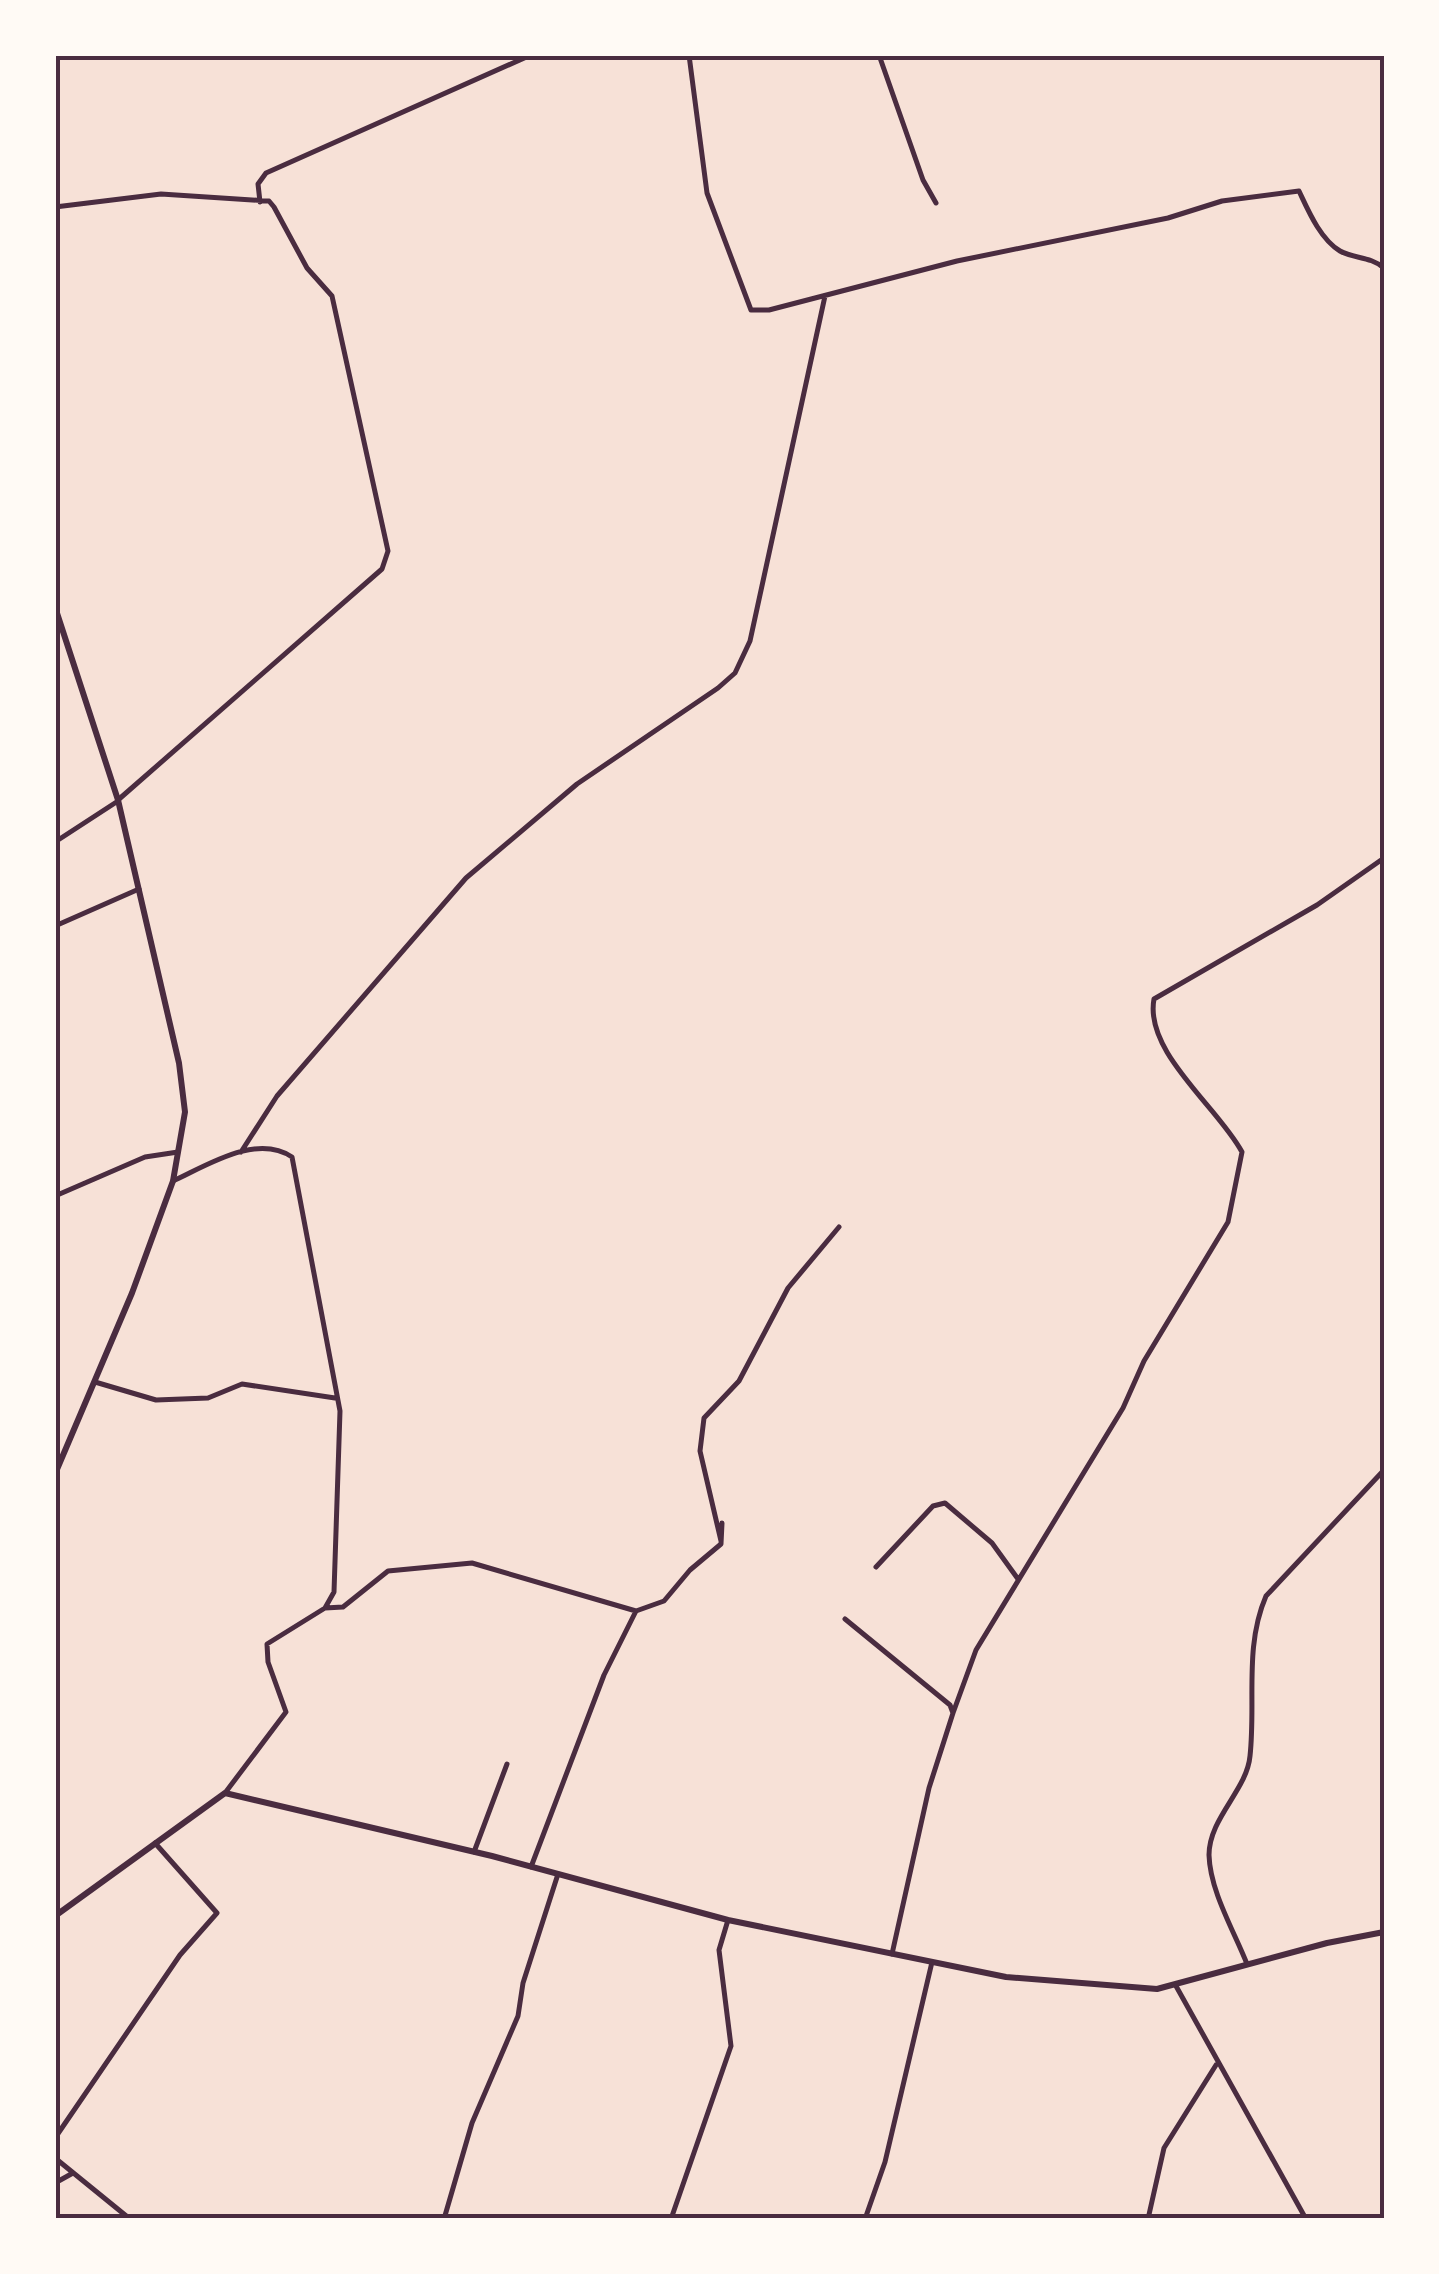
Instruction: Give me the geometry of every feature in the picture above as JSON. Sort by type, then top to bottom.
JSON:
[{"type":"street","points":[[260,202],[258,184],[266,173],[531,55]]},
{"type":"street","points":[[689,55],[700,166],[746,303],[758,311],[957,261],[1168,218],[1222,200],[1298,191],[1325,237],[1340,252],[1374,259],[1384,268]]},
{"type":"street","points":[[879,55],[923,180],[936,202]]},
{"type":"street","points":[[55,207],[161,194],[260,202],[274,207],[307,268],[332,296],[388,560],[118,801],[55,842]]},
{"type":"street","points":[[241,1152],[277,1096],[466,878],[577,784],[735,673],[750,641],[825,296]]},
{"type":"street","points":[[55,607],[118,801],[180,1063],[185,1112],[172,1180],[55,1474]]},
{"type":"street","points":[[892,1954],[929,1788],[971,1660],[1123,1408],[1144,1361],[1228,1222],[1242,1152],[1159,1041],[1152,1015],[1154,999],[1317,905],[1384,858]]},
{"type":"street","points":[[55,926],[138,888]]},
{"type":"street","points":[[172,1180],[241,1152],[282,1150],[296,1166],[340,1411],[334,1592],[325,1608]]},
{"type":"street","points":[[55,1196],[145,1157],[178,1152]]},
{"type":"street","points":[[721,1544],[700,1450],[704,1418],[739,1381],[788,1288],[839,1226]]},
{"type":"street","points":[[93,1382],[156,1400],[208,1398],[242,1384],[335,1398]]},
{"type":"street","points":[[1248,1964],[1213,1878],[1209,1852],[1222,1814],[1250,1758],[1256,1620],[1266,1596],[1384,1470]]},
{"type":"street","points":[[876,1567],[932,1506],[946,1503],[992,1544],[1018,1579]]},
{"type":"street","points":[[55,1916],[225,1793],[286,1712],[268,1662],[267,1644],[325,1608],[344,1607],[388,1571],[472,1563],[636,1611],[664,1600],[690,1570],[721,1544],[722,1523]]},
{"type":"street","points":[[531,1867],[604,1675],[636,1611]]},
{"type":"street","points":[[845,1619],[902,1662],[950,1705],[953,1713]]},
{"type":"street","points":[[474,1852],[506,1764]]},
{"type":"street","points":[[225,1793],[474,1852],[728,1920],[932,1962],[1088,1986],[1176,1986],[1248,1964],[1384,1932]]},
{"type":"street","points":[[55,2138],[180,1954],[218,1913],[154,1843]]},
{"type":"street","points":[[444,2219],[472,2122],[518,2016],[523,1983],[558,1874]]},
{"type":"street","points":[[671,2219],[731,2046],[720,1950],[728,1920]]},
{"type":"street","points":[[866,2219],[885,2162],[932,1962]]},
{"type":"street","points":[[1176,1986],[1216,2065],[1306,2219]]},
{"type":"street","points":[[1148,2219],[1164,2148],[1216,2065]]},
{"type":"street","points":[[55,2158],[130,2219]]},
{"type":"street","points":[[55,2183],[73,2172]]}]
